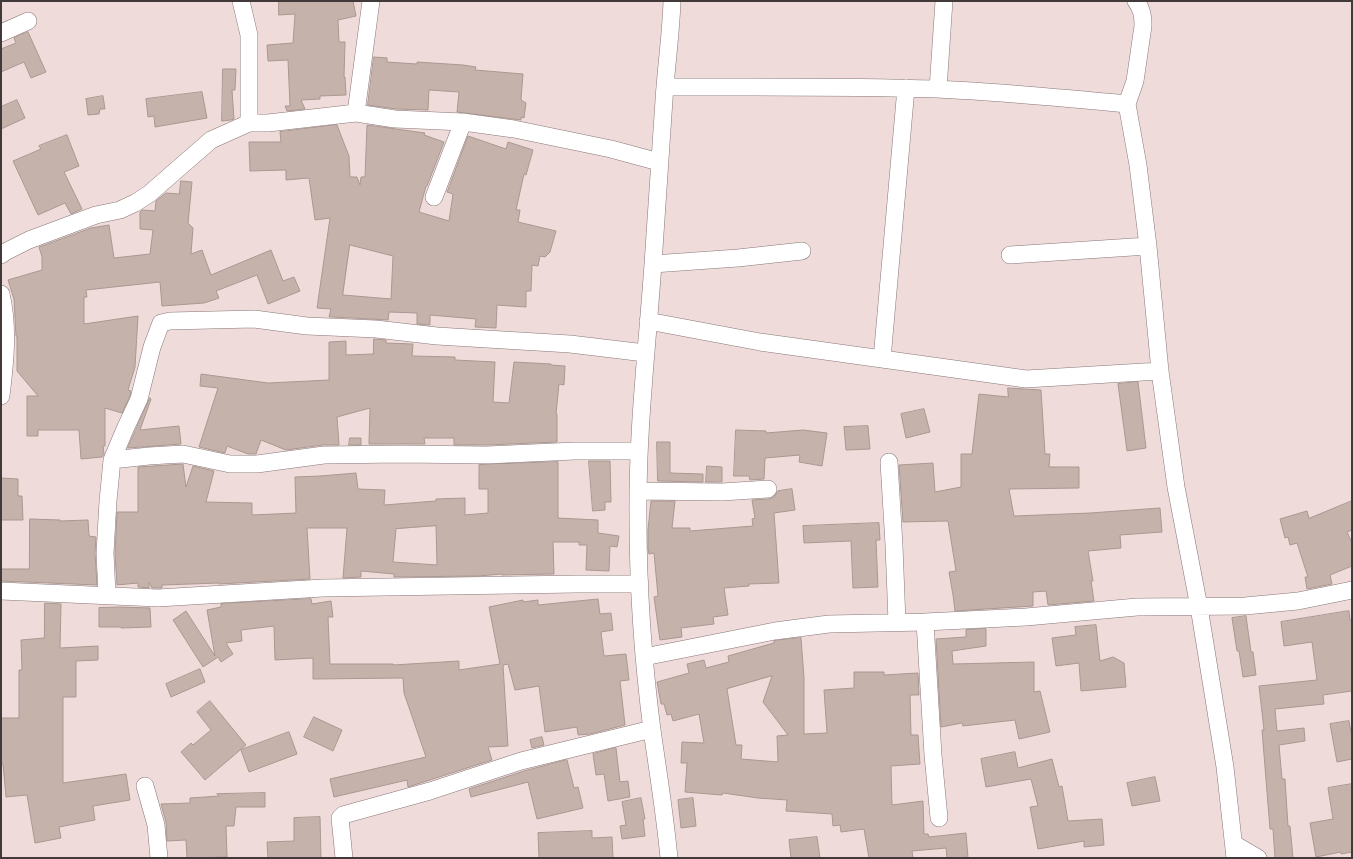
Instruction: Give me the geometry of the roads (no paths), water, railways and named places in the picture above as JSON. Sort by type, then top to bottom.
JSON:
[{"type":"street","points":[[241,1],[250,34],[249,122]]},
{"type":"street","points":[[356,113],[371,1]]},
{"type":"street","points":[[670,858],[652,729],[644,656],[640,584],[638,491],[645,353],[653,264],[665,87],[672,22],[672,1]]},
{"type":"street","points":[[938,89],[944,1]]},
{"type":"street","points":[[1136,1],[1140,6],[1143,16],[1143,26],[1134,81],[1127,104],[1138,165],[1148,246],[1160,371],[1176,487],[1199,607],[1225,767],[1235,851],[1258,858]]},
{"type":"street","points":[[1,33],[28,21]]},
{"type":"street","points":[[665,87],[794,86],[938,89],[1030,95],[1127,104]]},
{"type":"street","points":[[882,359],[906,88]]},
{"type":"street","points":[[1,255],[29,240],[96,215],[120,210],[135,203],[154,189],[211,140],[249,122],[268,124],[356,113],[395,119],[463,122],[514,129],[611,149],[659,162]]},
{"type":"street","points":[[434,197],[463,122]]},
{"type":"street","points":[[1010,255],[1148,246]]},
{"type":"street","points":[[653,264],[738,258],[802,251]]},
{"type":"street","points":[[1,294],[6,335],[1,396]]},
{"type":"street","points":[[106,595],[108,501],[112,460],[139,399],[152,347],[161,323],[170,320],[254,319],[307,326],[376,329],[437,336],[570,344],[645,353]]},
{"type":"street","points":[[648,321],[760,342],[1026,379],[1160,371]]},
{"type":"street","points":[[112,460],[183,454],[230,464],[257,464],[324,455],[487,455],[575,451],[639,452]]},
{"type":"street","points":[[889,462],[897,622]]},
{"type":"street","points":[[638,491],[722,492],[768,489]]},
{"type":"street","points":[[1,592],[158,598],[323,588],[640,584]]},
{"type":"street","points":[[644,656],[775,631],[829,624],[925,622],[1026,617],[1137,607],[1245,606],[1298,601],[1352,590]]},
{"type":"street","points":[[925,622],[933,755],[939,818]]},
{"type":"street","points":[[344,858],[340,818],[343,815],[430,791],[521,761],[652,729]]},
{"type":"street","points":[[146,786],[156,825],[159,858]]}]
